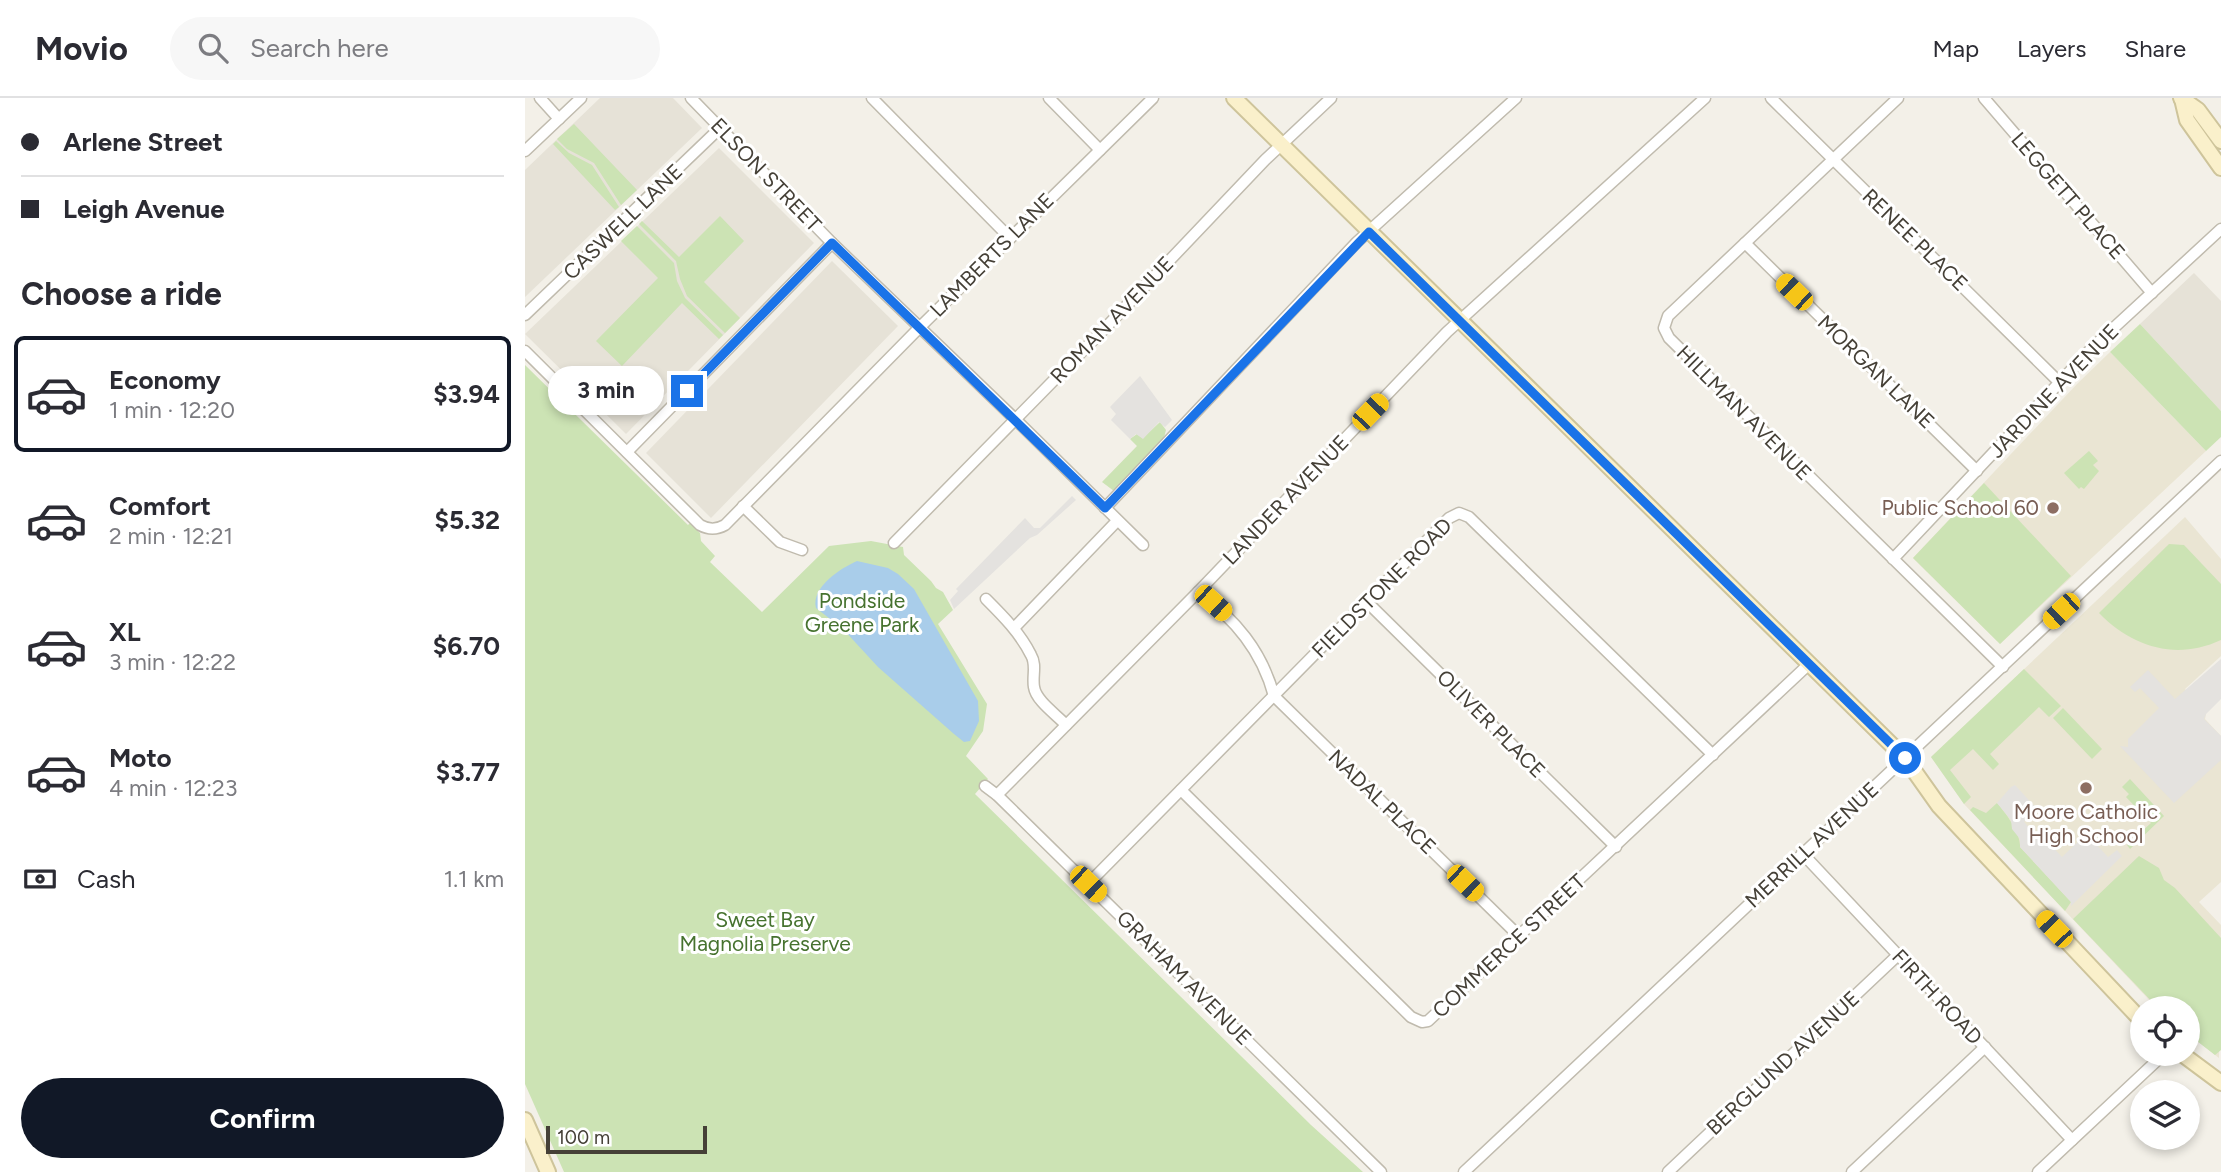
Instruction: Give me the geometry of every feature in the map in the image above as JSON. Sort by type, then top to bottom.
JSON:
[{"type":"street","points":[[540,98],[559,119]]},
{"type":"street","points":[[525,151],[581,98]]},
{"type":"street","name":"ELSON STREET","points":[[691,98],[832,243],[1143,545]]},
{"type":"street","points":[[872,98],[1010,238]]},
{"type":"street","points":[[1049,98],[1100,150]]},
{"type":"street","name":"LAMBERTS LANE","points":[[627,452],[700,525],[713,529],[725,525],[1153,98]]},
{"type":"street","points":[[1234,98],[1905,758],[1939,806],[2130,1008]]},
{"type":"street","name":"ROMAN AVENUE","points":[[894,542],[1281,144],[1331,98]]},
{"type":"street","points":[[1105,508],[1369,232],[1516,98]]},
{"type":"street","name":"LANDER AVENUE","points":[[997,794],[1198,592],[1459,321],[1705,98]]},
{"type":"street","name":"RENEE PLACE","points":[[1771,98],[2059,382]]},
{"type":"street","name":"HILLMAN AVENUE","points":[[1898,98],[1668,316],[1665,323],[1666,333],[2003,667]]},
{"type":"street","name":"LEGGETT PLACE","points":[[1984,98],[2152,293]]},
{"type":"street","points":[[2182,98],[2198,110],[2221,141]]},
{"type":"street","points":[[2182,98],[2187,120],[2221,167]]},
{"type":"street","name":"CASWELL LANE","points":[[525,315],[720,128]]},
{"type":"street","name":"JARDINE AVENUE","points":[[1893,559],[2059,382],[2221,229]]},
{"type":"street","points":[[525,351],[627,452],[832,243]]},
{"type":"street","name":"MORGAN LANE","points":[[1745,243],[1977,471]]},
{"type":"street","name":"MERRILL AVENUE","points":[[1464,1172],[2221,461]]},
{"type":"street","points":[[743,506],[779,542],[802,550]]},
{"type":"street","name":"FIELDSTONE ROAD","points":[[1088,884],[1449,518],[1459,513],[1464,514],[1713,755]]},
{"type":"street","points":[[1014,628],[1117,521]]},
{"type":"street","points":[[1198,592],[1231,619],[1245,636],[1258,654],[1274,696]]},
{"type":"street","points":[[986,599],[1014,628],[1035,662],[1034,689],[1037,696],[1066,724]]},
{"type":"street","name":"OLIVER PLACE","points":[[1367,602],[1616,847]]},
{"type":"street","name":"COMMERCE STREET","points":[[1181,790],[1416,1020],[1422,1022],[1434,1017],[1808,665]]},
{"type":"street","name":"NADAL PLACE","points":[[1274,696],[1520,937]]},
{"type":"street","name":"GRAHAM AVENUE","points":[[985,786],[997,794],[1381,1172]]},
{"type":"street","name":"FIRTH ROAD","points":[[1802,853],[2072,1140]]},
{"type":"street","name":"BERGLUND AVENUE","points":[[1668,1172],[1898,955]]},
{"type":"street","points":[[1852,1172],[1985,1047]]},
{"type":"street","points":[[2038,1172],[2151,1066]]},
{"type":"street","points":[[2198,1066],[2221,1083]]},
{"type":"street","points":[[525,1120],[548,1172]]},
{"type":"shaded area","points":[[600,98],[673,98],[702,128],[525,297],[525,170]]},
{"type":"shaded area","points":[[719,148],[814,243],[626,434],[525,334]]},
{"type":"shaded area","points":[[832,261],[898,326],[711,518],[646,453]]},
{"type":"shaded area","points":[[2194,273],[2221,301],[2221,411],[2140,324]]},
{"type":"shaded area","name":"Public School 60","points":[[2110,352],[2206,451],[2000,644],[1913,558]]},
{"type":"shaded area","points":[[1140,376],[1172,420],[1165,427],[1159,422],[1143,439],[1136,434],[1130,439],[1111,420],[1116,414],[1110,407]]},
{"type":"shaded area","points":[[1072,496],[1076,500],[1037,535],[1030,538],[954,609],[950,600],[958,591],[956,589],[1025,518],[1034,528],[1040,528]]},
{"type":"shaded area","name":"Moore Catholic High School","points":[[2185,517],[2221,559],[2221,656],[2185,689],[2206,714],[2205,719],[2221,736],[2221,882],[2199,902],[2221,925],[2219,1058],[2200,1043],[2200,996],[2145,996],[1964,804],[1931,757]]},
{"type":"shaded area","points":[[2221,659],[2221,699],[2204,719],[2221,736],[2221,760],[2174,803],[2120,746],[2128,747],[2128,739],[2159,708],[2140,688],[2135,692],[2130,687],[2148,670],[2175,699]]},
{"type":"shaded area","points":[[2015,785],[2037,809],[2024,822],[2045,845],[2048,842],[2062,857],[2084,836],[2108,857],[2117,850],[2122,856],[2071,906],[2071,902],[2020,847],[2020,839],[2012,829],[2011,820],[1997,803]]},
{"type":"green space","points":[[574,124],[637,190],[621,205],[594,163],[567,149],[557,139]]},
{"type":"green space","points":[[556,141],[569,153],[592,165],[619,207],[615,210],[553,144]]},
{"type":"green space","points":[[720,216],[744,241],[704,282],[740,318],[725,333],[687,296],[676,261],[639,224],[642,221],[679,257]]},
{"type":"green space","points":[[637,226],[674,263],[677,281],[685,298],[723,335],[719,339],[682,303],[622,366],[596,341],[658,278],[621,241]]},
{"type":"green space","points":[[2140,324],[2221,411],[2221,437],[2206,451],[2110,352]]},
{"type":"green space","name":"Sweet Bay Magnolia Preserve","points":[[525,365],[688,525],[690,523],[700,533],[701,541],[715,556],[710,562],[762,612],[829,546],[871,541],[903,547],[904,555],[943,592],[953,610],[938,624],[987,704],[983,731],[966,756],[988,779],[975,794],[1311,1125],[1363,1172],[564,1172],[525,1084]]},
{"type":"green space","points":[[1160,422],[1166,430],[1164,438],[1114,491],[1102,482],[1137,446],[1130,439],[1137,434],[1143,438]]},
{"type":"green space","points":[[2089,451],[2098,461],[2093,465],[2099,471],[2084,489],[2079,489],[2064,473]]},
{"type":"green space","points":[[1984,483],[2071,576],[2000,644],[1913,558]]},
{"type":"green space","points":[[2169,544],[2184,545],[2221,584],[2221,640],[2188,649],[2155,647],[2126,635],[2099,613]]},
{"type":"green space","points":[[2024,669],[2061,706],[2049,717],[2039,707],[1990,754],[1999,764],[1993,770],[1973,749],[1950,770],[1971,797],[1964,804],[1931,757]]},
{"type":"green space","points":[[2063,708],[2102,749],[2092,759],[2053,718]]},
{"type":"green space","points":[[2130,779],[2164,816],[2130,849],[2127,845],[2151,823],[2126,797],[2129,794],[2122,787]]},
{"type":"green space","points":[[1997,803],[2016,830],[2020,847],[2071,902],[2065,911],[1970,810],[1973,807],[1986,813]]},
{"type":"green space","points":[[2139,856],[2159,868],[2164,880],[2175,888],[2221,938],[2221,1050],[2215,1055],[2200,1043],[2200,996],[2147,996],[2073,919]]},
{"type":"water","points":[[857,561],[888,568],[914,589],[978,701],[979,721],[970,741],[964,742],[954,734],[878,667],[843,629],[816,608],[818,593],[829,579]]},
{"type":"place","name":"Public School 60","points":[[2053,508]]},
{"type":"place","name":"Moore Catholic High School","points":[[2086,788]]},
{"type":"route","points":[[687,391],[832,243],[1105,508],[1369,232],[1905,758]]},
{"type":"park label","name":"Pondside Greene Park","points":[[862,613]]}]
